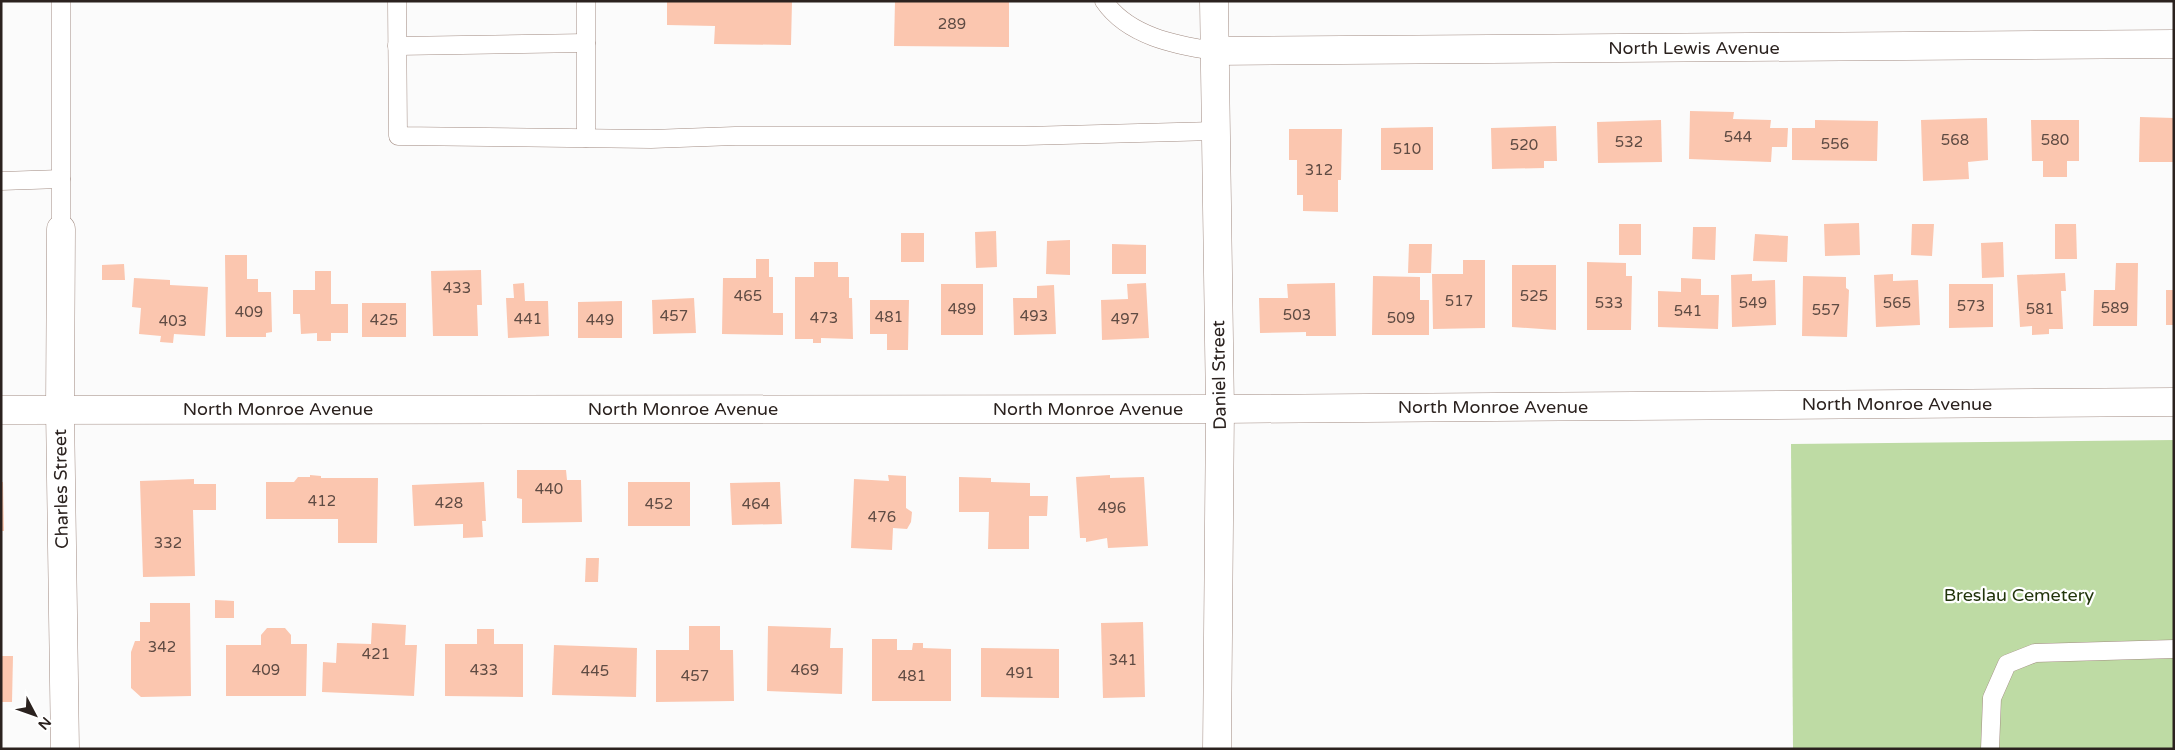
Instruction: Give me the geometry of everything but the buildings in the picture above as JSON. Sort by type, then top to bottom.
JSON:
[{"type":"street","name":"Daniel Street","points":[[1214,1],[1220,409],[1217,749]]},
{"type":"street","name":"North Lewis Avenue","points":[[1214,51],[2174,44]]},
{"type":"street","name":"Charles Street","points":[[61,229],[60,410],[66,749]]},
{"type":"street","name":"North Monroe Avenue","points":[[1,410],[1220,409],[2174,402]]},
{"type":"lane","points":[[60,1],[61,229]]},
{"type":"lane","points":[[397,1],[398,136],[586,138],[1025,136],[1215,132]]},
{"type":"lane","points":[[586,1],[586,138]]},
{"type":"lane","points":[[1104,1],[1121,18],[1146,33],[1173,45],[1214,51]]},
{"type":"lane","points":[[397,46],[586,43]]},
{"type":"lane","points":[[1,181],[61,180]]},
{"type":"lane","points":[[1990,749],[1992,698],[2007,664],[2035,654],[2174,649]]},
{"type":"green space","name":"Breslau Cemetery","points":[[2174,440],[2174,749],[1793,749],[1791,444]]}]
